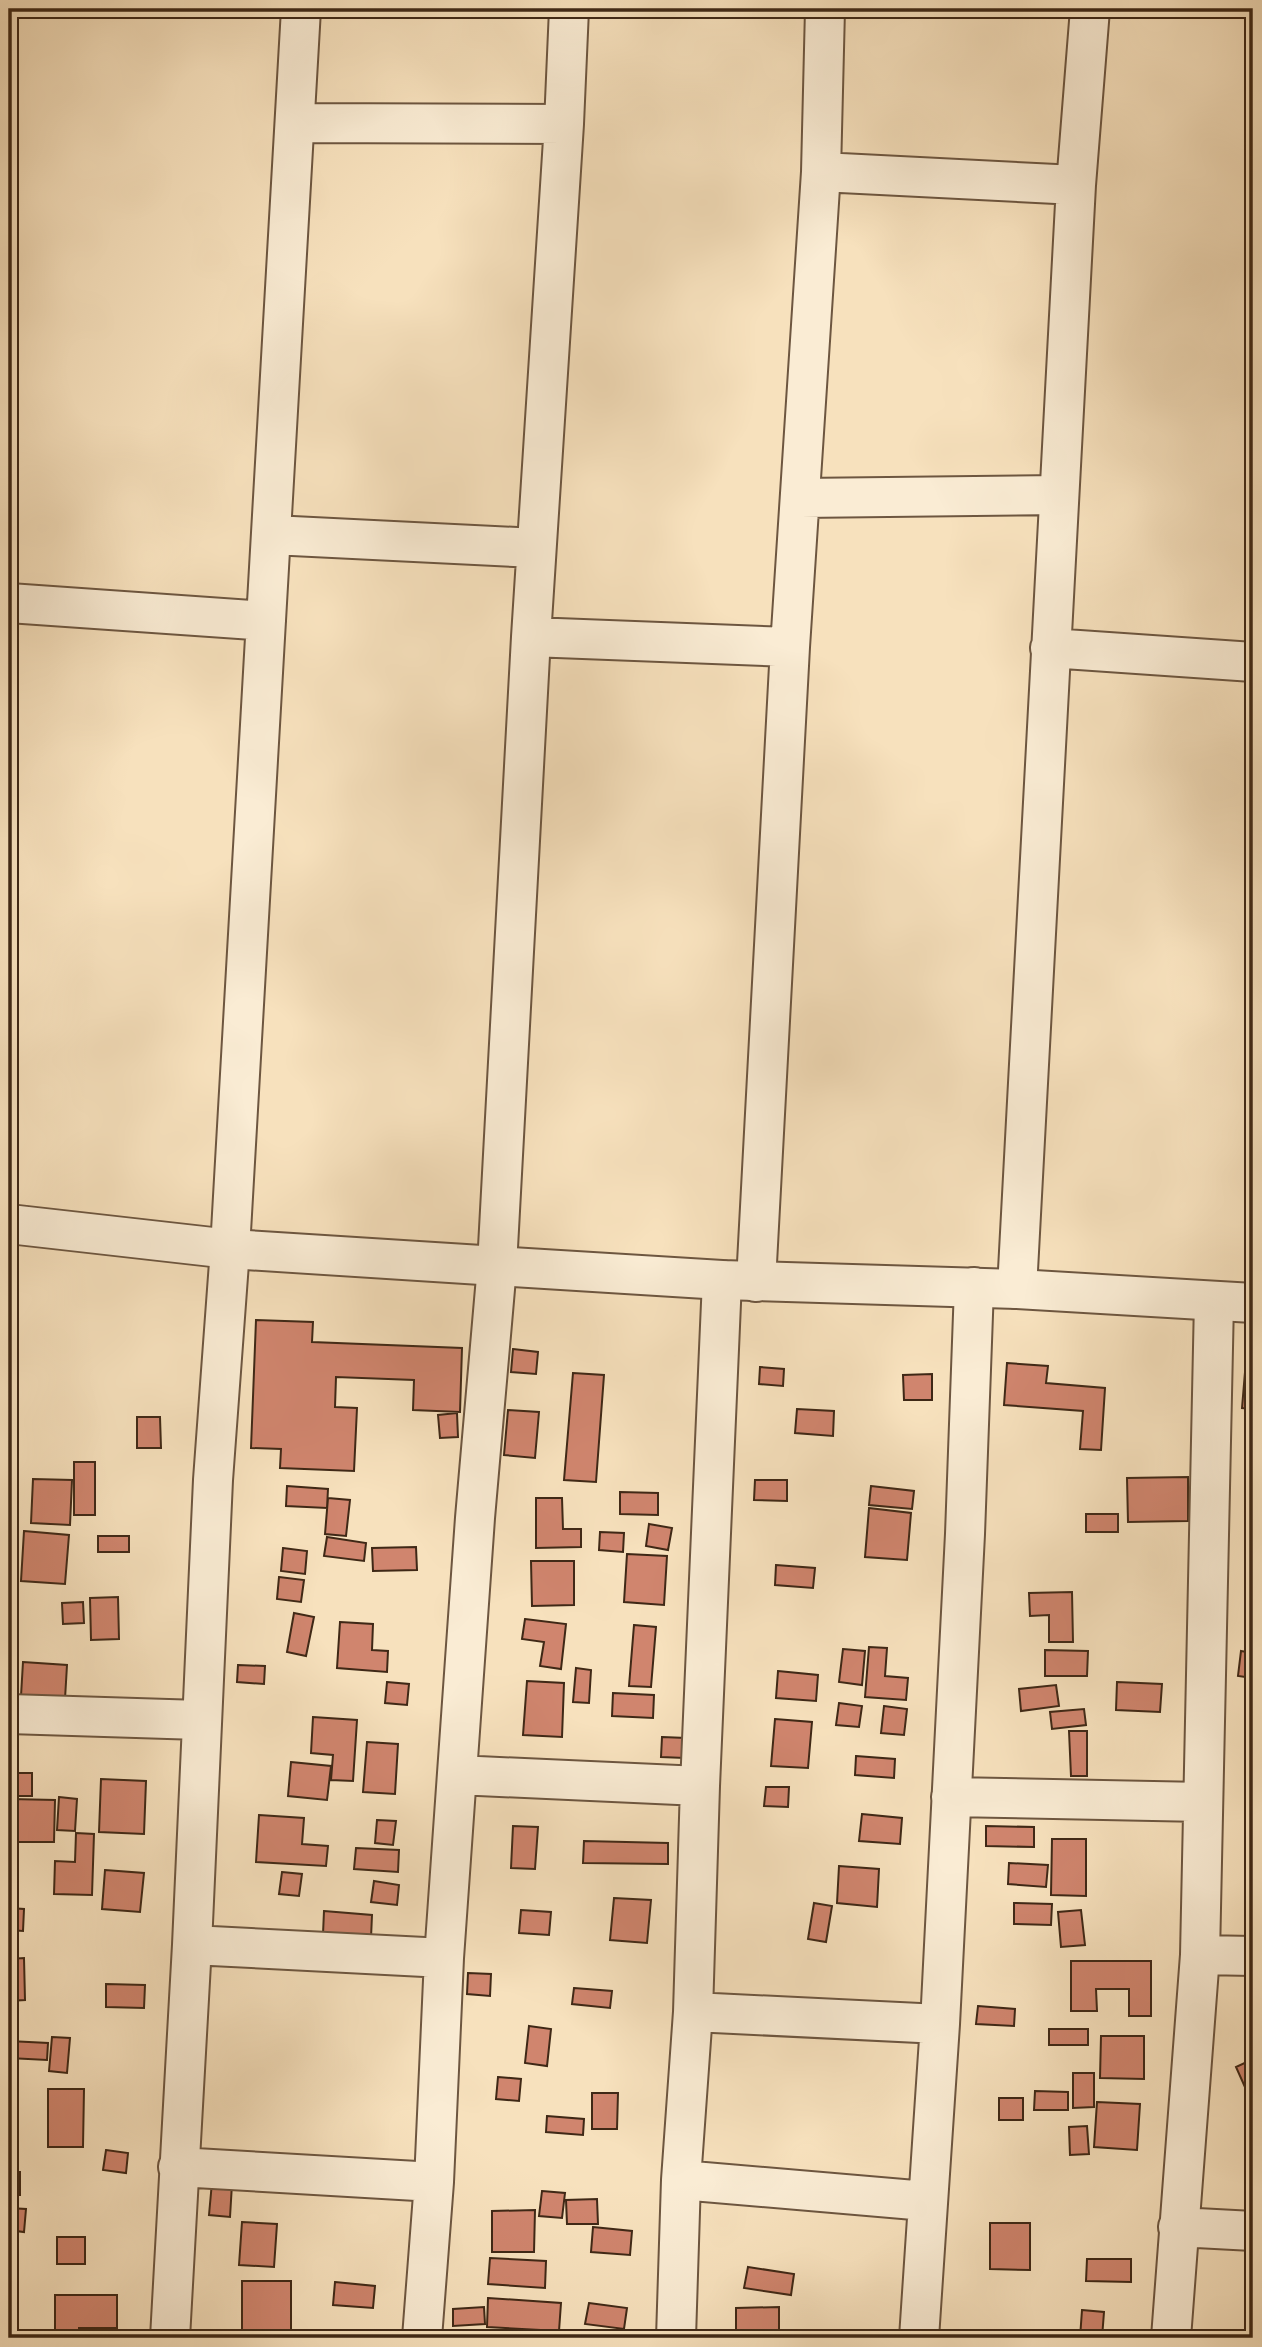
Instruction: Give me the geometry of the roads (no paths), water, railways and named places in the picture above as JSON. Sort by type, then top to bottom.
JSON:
[{"type":"street","points":[[170,2338],[192,1945],[200,1720],[213,1480],[230,1249],[301,9]]},
{"type":"street","points":[[422,2338],[434,2182],[444,1958],[496,1266],[530,637],[564,124],[569,9]]},
{"type":"street","points":[[676,2338],[681,2180],[693,2012],[700,1786],[801,498],[821,172],[825,9]]},
{"type":"street","points":[[1017,1289],[1076,185],[1090,9]]},
{"type":"street","points":[[296,123],[564,124]]},
{"type":"street","points":[[821,172],[1076,185]]},
{"type":"street","points":[[801,498],[1059,495]]},
{"type":"street","points":[[272,535],[536,548]]},
{"type":"street","points":[[9,603],[266,621]]},
{"type":"street","points":[[530,637],[790,647]]},
{"type":"street","points":[[1050,648],[1253,662]]},
{"type":"street","points":[[9,1224],[230,1249],[496,1266],[739,1281],[974,1287],[1253,1303]]},
{"type":"street","points":[[919,2338],[926,2201],[940,2024],[965,1534],[974,1287]]},
{"type":"street","points":[[1171,2338],[1200,1955],[1214,1301]]},
{"type":"street","points":[[9,1714],[200,1720]]},
{"type":"street","points":[[457,1775],[700,1786]]},
{"type":"street","points":[[951,1797],[1203,1802]]},
{"type":"street","points":[[192,1945],[444,1958]]},
{"type":"street","points":[[1200,1955],[1253,1955]]},
{"type":"street","points":[[693,2012],[940,2024]]},
{"type":"street","points":[[178,2167],[434,2182]]},
{"type":"street","points":[[681,2180],[926,2201]]},
{"type":"street","points":[[1178,2227],[1253,2231]]}]
